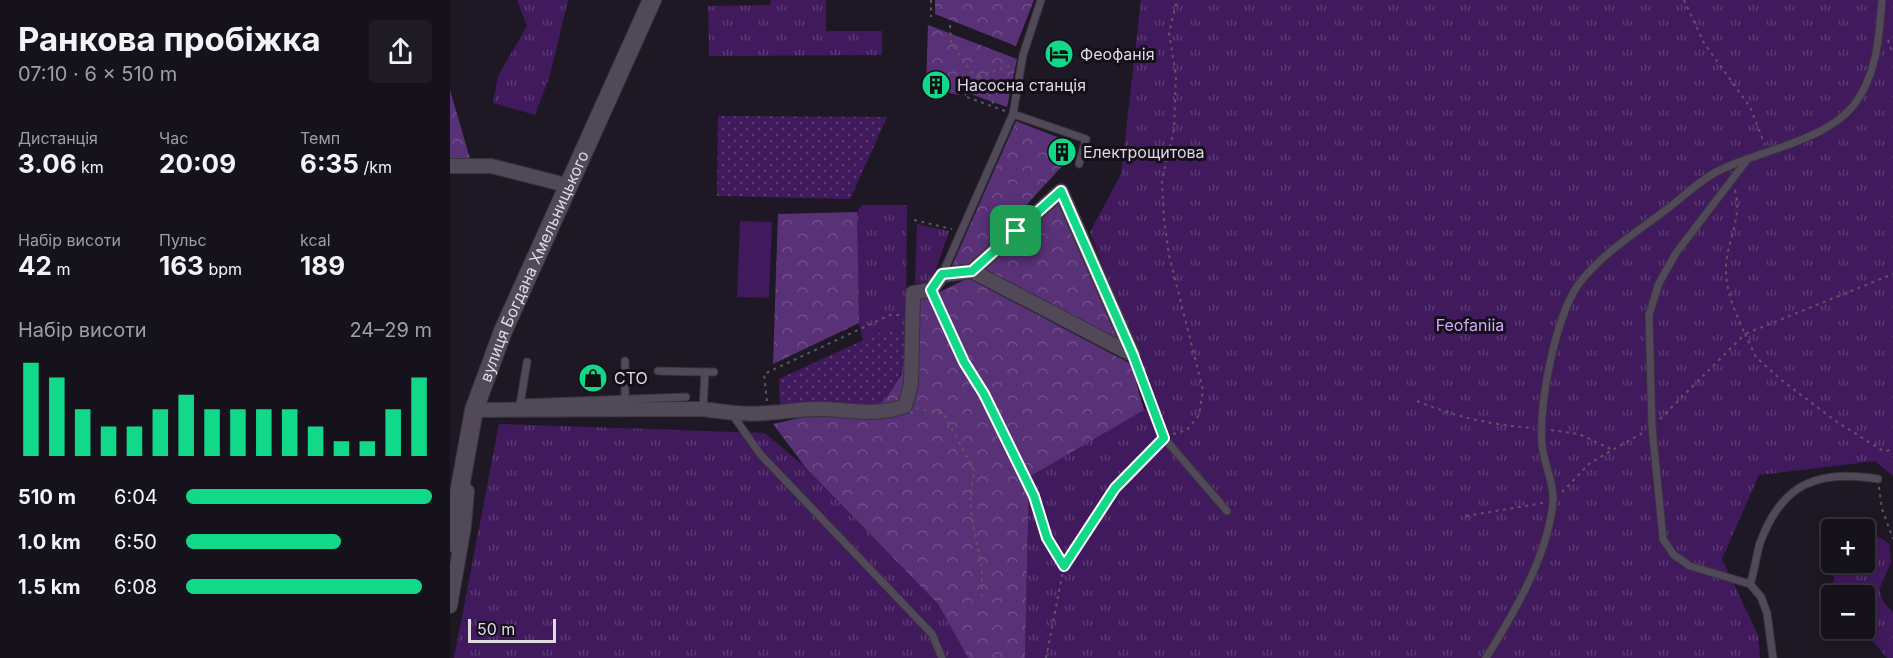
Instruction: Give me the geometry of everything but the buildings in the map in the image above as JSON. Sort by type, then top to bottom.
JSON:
[{"type":"street","name":"вулиця Богдана Хмельницького","points":[[450,543],[454,502],[470,441],[474,410],[503,331],[652,0]]},
{"type":"street","points":[[450,166],[491,166],[570,186]]},
{"type":"street","points":[[972,271],[1061,191],[1133,355]]},
{"type":"street","points":[[474,410],[519,407],[703,409],[732,414],[817,409],[864,413],[905,406],[911,384],[913,293],[931,290],[942,274],[972,271],[1133,355]]},
{"type":"street","points":[[450,606],[464,526],[470,441]]},
{"type":"lane","points":[[942,274],[1013,114],[1022,63],[1041,0]]},
{"type":"lane","points":[[1486,658],[1519,604],[1541,551],[1553,501],[1543,452],[1541,429],[1555,339],[1563,313],[1577,286],[1604,255],[1716,172],[1767,150],[1808,137],[1839,120],[1860,97],[1877,56],[1882,0]]},
{"type":"lane","points":[[1013,114],[1086,139],[1078,164]]},
{"type":"lane","points":[[1748,158],[1676,253],[1659,283],[1649,315],[1652,428],[1663,539],[1674,555],[1690,566],[1750,584],[1761,597],[1767,613],[1773,658]]},
{"type":"lane","points":[[1133,355],[1164,438],[1227,511]]},
{"type":"lane","points":[[625,361],[625,400]]},
{"type":"lane","points":[[527,362],[519,407],[686,397]]},
{"type":"lane","points":[[658,371],[714,372]]},
{"type":"lane","points":[[703,409],[705,372]]},
{"type":"lane","points":[[732,414],[760,454],[932,634],[942,658]]},
{"type":"lane","points":[[1750,584],[1760,544],[1769,524],[1779,505],[1794,491],[1815,480],[1833,476],[1851,475],[1878,479]]},
{"type":"path","points":[[931,0],[931,18]]},
{"type":"path","points":[[1046,658],[1064,566],[1115,488],[1164,438],[1186,430],[1199,414],[1203,390],[1169,255],[1164,220],[1162,181],[1174,129],[1176,76],[1169,33],[1177,0]]},
{"type":"path","points":[[1683,0],[1704,43],[1750,107],[1767,150]]},
{"type":"path","points":[[950,25],[951,43],[972,74],[977,77],[982,81],[995,107],[964,96],[970,89],[976,82],[982,75],[1022,63]]},
{"type":"path","points":[[1731,178],[1739,204],[1726,268],[1733,308],[1756,357],[1780,379],[1837,422],[1883,451],[1893,450]]},
{"type":"path","points":[[914,220],[963,231]]},
{"type":"path","points":[[1466,516],[1553,501],[1590,463],[1652,428],[1745,334],[1893,274]]},
{"type":"path","points":[[931,290],[964,362],[984,394],[1034,496],[1047,538],[1064,566]]},
{"type":"path","points":[[767,403],[764,374],[890,315],[913,314]]},
{"type":"path","points":[[1417,401],[1448,414],[1501,426],[1579,434],[1613,450]]},
{"type":"path","points":[[905,406],[944,414],[975,472],[969,504],[982,567],[982,597]]},
{"type":"path","points":[[1878,479],[1882,508],[1893,539]]},
{"type":"green space","points":[[517,0],[568,0],[550,75],[535,115],[493,103],[498,76],[527,26]]},
{"type":"green space","points":[[771,0],[826,0],[826,31],[882,31],[882,55],[709,56],[708,6],[770,5]]},
{"type":"green space","points":[[935,0],[1034,0],[1016,46],[935,14]]},
{"type":"green space","name":"Feofaniia","points":[[1141,0],[1893,0],[1893,476],[1875,461],[1759,475],[1722,559],[1758,635],[1760,658],[1025,658],[1029,477],[1155,403],[1090,232],[1121,174]]},
{"type":"green space","points":[[928,25],[1017,59],[1007,107],[962,91],[958,95],[926,87]]},
{"type":"green space","points":[[450,90],[471,162],[450,163]]},
{"type":"green space","points":[[718,116],[887,117],[850,199],[717,196]]},
{"type":"green space","points":[[1016,121],[1070,142],[1064,164],[971,265],[951,268]]},
{"type":"green space","points":[[1059,203],[1118,339],[985,269]]},
{"type":"green space","points":[[862,205],[907,205],[906,329],[881,332],[863,341],[859,323],[857,212]]},
{"type":"green space","points":[[857,212],[859,323],[773,364],[778,214]]},
{"type":"green space","points":[[740,221],[772,222],[769,298],[737,297]]},
{"type":"green space","points":[[917,224],[949,231],[931,284],[915,283]]},
{"type":"green space","points":[[968,278],[1131,364],[1144,410],[1029,477],[1025,658],[968,658],[938,604],[806,468],[773,424],[885,399],[901,375],[907,339],[906,302],[925,299]]},
{"type":"green space","points":[[906,329],[905,353],[898,378],[893,389],[876,407],[859,413],[780,409],[779,379],[881,332]]},
{"type":"green space","points":[[499,424],[765,433],[806,468],[938,604],[968,658],[454,658]]},
{"type":"green space","points":[[1875,536],[1889,544],[1891,562],[1879,590],[1884,603],[1893,612],[1893,658],[1887,658],[1871,639],[1875,639],[1875,585],[1832,585],[1834,578],[1832,573],[1875,573]]},
{"type":"place","name":"Феофанія","points":[[1059,54]]},
{"type":"place","name":"Насосна станція","points":[[936,85]]},
{"type":"place","name":"Електрощитова","points":[[1062,152]]},
{"type":"place","name":"СТО","points":[[593,378]]},
{"type":"route","points":[[1061,191],[1133,355],[1164,438],[1115,488],[1064,566],[1047,538],[1034,496],[984,394],[964,362],[931,290],[942,274],[972,271],[1016,231],[1061,191]]}]
